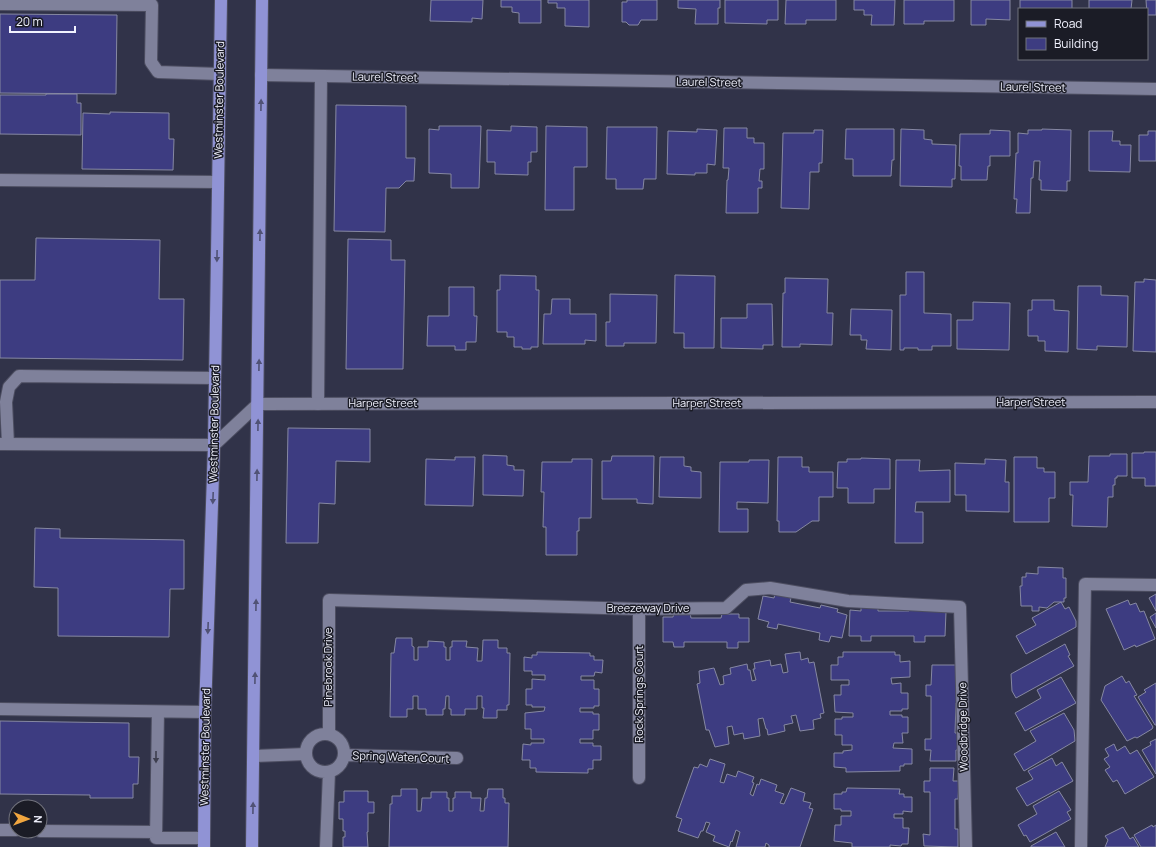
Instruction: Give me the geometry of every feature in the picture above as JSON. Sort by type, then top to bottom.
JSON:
[{"type":"main road","name":"Westminster Boulevard","points":[[204,843],[205,712],[214,445],[221,0]]},
{"type":"main road","points":[[252,847],[262,0]]},
{"type":"street","points":[[0,4],[152,2],[151,62],[158,72],[220,74]]},
{"type":"street","name":"Laurel Street","points":[[261,75],[1156,89]]},
{"type":"street","points":[[318,404],[322,76]]},
{"type":"street","points":[[0,180],[218,182]]},
{"type":"street","points":[[215,378],[19,376],[9,386],[6,402],[4,444],[214,445],[258,404]]},
{"type":"street","name":"Harper Street","points":[[258,404],[1156,402]]},
{"type":"street","points":[[1081,847],[1085,584],[1156,585]]},
{"type":"street","name":"Breezeway Drive","points":[[329,600],[639,610],[726,608],[746,590],[770,588],[848,602],[960,607]]},
{"type":"street","name":"Pinebrook Drive","points":[[329,600],[329,734]]},
{"type":"street","name":"Woodbridge Drive","points":[[960,607],[966,847]]},
{"type":"street","name":"Rock Springs Court","points":[[639,610],[639,778]]},
{"type":"street","points":[[0,710],[157,715],[205,712]]},
{"type":"street","points":[[157,715],[156,838],[204,843]]},
{"type":"street","points":[[323,734],[329,734],[334,736],[342,744],[344,755],[343,761],[335,770],[329,772],[316,771],[307,761],[306,754],[308,743],[312,738],[323,734]]},
{"type":"street","points":[[254,756],[306,754]]},
{"type":"street","name":"Spring Water Court","points":[[344,755],[457,758]]},
{"type":"street","points":[[326,847],[329,772]]},
{"type":"street","points":[[48,831],[156,832]]},
{"type":"building","points":[[431,0],[483,0],[482,19],[472,18],[472,22],[430,21]]},
{"type":"building","points":[[501,0],[541,0],[541,23],[519,23],[519,13],[512,12],[512,7],[501,7]]},
{"type":"building","points":[[548,0],[589,0],[589,27],[565,26],[565,8],[557,8],[557,3],[548,3]]},
{"type":"building","points":[[627,0],[657,0],[657,20],[641,20],[638,25],[629,25],[626,22],[622,22],[622,2],[627,2]]},
{"type":"building","points":[[678,0],[720,0],[720,8],[718,8],[718,24],[695,24],[696,9],[678,8]]},
{"type":"building","points":[[725,0],[778,0],[778,20],[767,20],[767,24],[725,23]]},
{"type":"building","points":[[786,0],[836,0],[836,20],[806,20],[806,24],[785,24]]},
{"type":"building","points":[[854,0],[895,0],[894,25],[871,25],[872,15],[864,15],[864,10],[854,10]]},
{"type":"building","points":[[904,0],[954,0],[954,21],[924,21],[924,24],[904,24]]},
{"type":"building","points":[[971,0],[1010,0],[1010,20],[986,19],[986,25],[971,25]]},
{"type":"building","points":[[1020,0],[1072,0],[1072,8],[1020,8]]},
{"type":"building","points":[[1089,0],[1132,0],[1131,8],[1089,8]]},
{"type":"building","points":[[1146,0],[1156,0],[1156,15],[1148,15],[1148,8],[1147,8]]},
{"type":"building","points":[[0,14],[117,15],[116,94],[0,93]]},
{"type":"building","points":[[77,94],[77,103],[81,103],[81,135],[0,134],[0,95]]},
{"type":"building","points":[[336,105],[406,106],[406,158],[415,158],[414,181],[406,181],[399,188],[386,188],[385,232],[334,231]]},
{"type":"building","points":[[110,112],[169,113],[169,139],[174,139],[173,170],[82,169],[83,113],[110,114]]},
{"type":"building","points":[[439,126],[481,126],[479,188],[451,188],[451,174],[429,173],[429,129],[439,130]]},
{"type":"building","points":[[511,126],[537,127],[537,152],[531,152],[531,162],[528,162],[528,175],[495,174],[495,162],[487,162],[487,130],[511,131]]},
{"type":"building","points":[[546,126],[587,127],[587,167],[574,167],[574,210],[545,210]]},
{"type":"building","points":[[607,127],[657,127],[656,179],[644,179],[643,189],[616,189],[616,179],[606,179]]},
{"type":"building","points":[[724,128],[747,128],[747,138],[754,138],[754,143],[764,143],[764,169],[760,169],[759,181],[762,181],[762,188],[758,188],[758,213],[726,213],[729,168],[723,168]]},
{"type":"building","points":[[697,129],[717,130],[715,165],[707,164],[707,173],[695,173],[695,175],[667,174],[668,131],[697,132]]},
{"type":"building","points":[[846,129],[894,129],[894,160],[892,160],[891,176],[853,176],[853,159],[845,159]]},
{"type":"building","points":[[901,129],[924,130],[924,139],[932,140],[932,144],[956,145],[955,179],[952,179],[952,187],[900,186]]},
{"type":"building","points":[[814,130],[823,130],[822,163],[819,163],[819,172],[810,172],[809,209],[781,208],[783,133],[814,133]]},
{"type":"building","points":[[990,130],[1010,131],[1010,156],[990,156],[990,166],[988,166],[987,180],[961,180],[961,166],[959,166],[960,134],[990,134]]},
{"type":"building","points":[[1028,130],[1071,130],[1070,181],[1067,181],[1067,191],[1041,190],[1041,180],[1039,180],[1040,161],[1034,161],[1033,178],[1031,178],[1030,213],[1016,213],[1017,199],[1014,199],[1016,153],[1018,153],[1018,133],[1028,134]]},
{"type":"building","points":[[1089,131],[1113,131],[1112,141],[1120,141],[1120,145],[1131,145],[1130,172],[1089,171]]},
{"type":"building","points":[[1148,131],[1156,131],[1156,161],[1139,161],[1139,135],[1148,135]]},
{"type":"building","points":[[36,238],[160,240],[159,299],[184,299],[183,360],[0,358],[0,280],[35,280]]},
{"type":"building","points":[[348,239],[391,240],[391,260],[405,260],[403,369],[346,369]]},
{"type":"building","points":[[906,272],[924,272],[924,313],[951,314],[951,346],[932,346],[932,350],[904,348],[904,350],[900,350],[900,295],[906,295]]},
{"type":"building","points":[[500,275],[536,276],[536,290],[539,290],[538,347],[522,349],[522,347],[514,347],[514,337],[507,337],[507,332],[497,332],[497,290],[500,290]]},
{"type":"building","points":[[675,275],[715,276],[714,348],[684,348],[684,333],[674,333]]},
{"type":"building","points":[[785,278],[828,279],[827,313],[833,313],[832,345],[800,344],[800,347],[782,347],[783,293],[785,293]]},
{"type":"building","points":[[1144,279],[1156,280],[1156,352],[1133,351],[1135,282],[1144,282]]},
{"type":"building","points":[[1078,286],[1101,286],[1101,295],[1128,296],[1127,347],[1097,346],[1097,350],[1077,349]]},
{"type":"building","points":[[449,287],[474,287],[474,316],[477,316],[476,342],[466,342],[466,350],[455,350],[455,346],[427,346],[428,316],[449,316]]},
{"type":"building","points":[[610,294],[657,295],[656,343],[624,343],[624,346],[606,346],[606,322],[610,322]]},
{"type":"building","points":[[552,299],[570,299],[570,314],[596,314],[596,341],[585,340],[585,344],[543,344],[544,314],[551,314]]},
{"type":"building","points":[[1032,300],[1054,300],[1054,310],[1069,311],[1068,352],[1045,351],[1045,341],[1038,341],[1038,336],[1028,336],[1028,310],[1032,310]]},
{"type":"building","points":[[973,302],[1010,303],[1009,350],[957,349],[957,320],[973,320]]},
{"type":"building","points":[[747,304],[772,304],[773,345],[763,345],[763,349],[721,348],[721,318],[747,318]]},
{"type":"building","points":[[851,309],[892,310],[891,350],[866,349],[867,340],[861,340],[861,335],[850,335]]},
{"type":"building","points":[[288,428],[370,429],[370,462],[336,461],[335,504],[319,503],[318,543],[286,543]]},
{"type":"building","points":[[1156,452],[1156,486],[1145,486],[1145,478],[1132,478],[1132,453]]},
{"type":"building","points":[[1110,454],[1127,454],[1127,476],[1117,476],[1117,478],[1115,478],[1115,485],[1113,485],[1113,497],[1108,497],[1107,527],[1072,526],[1073,495],[1070,495],[1070,482],[1088,482],[1089,456],[1110,456]]},
{"type":"building","points":[[483,455],[507,456],[507,465],[514,466],[514,470],[524,470],[523,496],[483,495]]},
{"type":"building","points":[[612,456],[654,456],[653,504],[637,503],[637,499],[602,499],[602,461],[611,461]]},
{"type":"building","points":[[455,457],[475,457],[473,506],[425,505],[426,459],[455,460]]},
{"type":"building","points":[[660,457],[684,457],[684,466],[691,467],[691,471],[701,472],[701,498],[659,497]]},
{"type":"building","points":[[778,457],[802,457],[802,467],[809,467],[809,472],[833,472],[833,497],[819,497],[819,521],[812,521],[796,532],[779,532],[779,521],[777,521]]},
{"type":"building","points":[[1014,457],[1037,457],[1037,468],[1044,468],[1044,472],[1055,472],[1055,498],[1049,498],[1049,522],[1014,522]]},
{"type":"building","points":[[572,459],[592,459],[591,518],[579,518],[579,531],[577,531],[577,555],[546,555],[546,527],[543,527],[544,492],[541,492],[542,462],[572,462]]},
{"type":"building","points":[[847,459],[890,459],[890,489],[874,489],[874,503],[848,503],[848,488],[837,488],[838,462],[847,462]]},
{"type":"building","points":[[985,459],[1006,460],[1005,482],[1009,482],[1009,512],[966,511],[966,495],[955,495],[955,463],[985,464]]},
{"type":"building","points":[[749,460],[769,460],[768,503],[737,502],[737,509],[748,509],[748,532],[719,532],[720,462],[749,462]]},
{"type":"building","points":[[896,460],[920,460],[919,471],[950,470],[950,502],[916,502],[915,512],[923,512],[923,543],[895,543]]},
{"type":"building","points":[[35,528],[60,529],[60,538],[184,540],[184,589],[170,589],[169,637],[58,636],[58,588],[34,587]]},
{"type":"building","points":[[1038,567],[1063,568],[1063,578],[1066,578],[1066,598],[1064,598],[1064,602],[1054,602],[1047,608],[1039,607],[1039,611],[1032,611],[1032,606],[1021,606],[1020,586],[1022,586],[1022,577],[1026,577],[1026,573],[1038,574]]},
{"type":"building","points":[[775,594],[791,598],[790,602],[820,608],[821,605],[838,609],[837,612],[847,615],[842,638],[831,636],[829,642],[819,640],[820,633],[778,624],[777,629],[767,627],[769,622],[758,619],[763,596],[774,598]]},
{"type":"building","points":[[1156,594],[1156,611],[1149,598]]},
{"type":"building","points":[[1128,600],[1130,605],[1136,603],[1140,612],[1144,611],[1155,639],[1124,650],[1106,609]]},
{"type":"building","points":[[1061,602],[1065,609],[1069,607],[1076,621],[1076,627],[1026,654],[1016,636],[1036,625],[1032,618]]},
{"type":"building","points":[[861,607],[878,608],[878,611],[909,611],[909,608],[925,608],[925,611],[946,612],[945,636],[925,636],[925,642],[914,642],[914,636],[871,636],[871,641],[861,641],[861,636],[849,636],[850,610],[861,611]]},
{"type":"building","points":[[674,613],[690,613],[691,618],[721,618],[722,614],[739,614],[739,618],[749,618],[749,642],[738,642],[738,648],[727,648],[727,642],[684,642],[684,647],[674,647],[673,642],[663,642],[663,617],[673,617]]},
{"type":"building","points":[[1156,613],[1156,628],[1150,617]]},
{"type":"building","points":[[396,638],[412,638],[414,660],[418,660],[418,647],[428,647],[428,641],[444,642],[444,647],[446,647],[446,660],[450,660],[450,647],[452,647],[452,641],[467,641],[466,647],[478,648],[477,661],[482,661],[483,640],[498,640],[498,648],[507,648],[507,653],[510,653],[509,705],[507,705],[507,710],[497,710],[497,718],[483,718],[484,708],[482,708],[482,696],[477,696],[477,709],[465,709],[465,715],[451,715],[451,709],[449,709],[449,696],[446,696],[443,715],[426,715],[426,709],[418,709],[418,696],[413,696],[413,709],[407,709],[407,717],[390,717],[391,653],[394,653]]},
{"type":"building","points":[[1065,644],[1070,655],[1068,656],[1074,666],[1016,698],[1012,691],[1011,674]]},
{"type":"building","points":[[537,652],[590,653],[590,656],[594,656],[594,660],[603,660],[602,673],[595,672],[594,676],[581,676],[581,680],[594,680],[594,689],[599,689],[599,706],[594,706],[594,708],[580,708],[580,712],[593,712],[593,714],[599,714],[599,730],[593,730],[593,739],[580,739],[580,743],[593,743],[593,746],[601,746],[601,760],[593,760],[593,769],[588,769],[588,773],[536,772],[536,768],[530,768],[530,760],[522,760],[523,744],[531,745],[531,743],[544,743],[544,739],[531,739],[531,729],[525,729],[525,713],[544,711],[545,707],[532,707],[532,705],[526,705],[526,689],[532,689],[532,679],[545,680],[545,675],[532,675],[532,671],[524,671],[524,657],[532,658],[532,655],[537,655]]},
{"type":"building","points":[[800,652],[801,660],[808,658],[809,663],[814,662],[824,713],[820,714],[821,718],[813,720],[814,729],[800,731],[796,715],[791,716],[793,723],[784,725],[785,731],[768,735],[763,718],[758,719],[760,736],[744,739],[743,733],[734,735],[732,726],[727,727],[729,744],[715,747],[709,730],[706,730],[697,684],[700,683],[699,671],[714,668],[720,685],[724,684],[723,676],[731,674],[730,668],[747,664],[752,681],[756,680],[753,669],[755,669],[754,663],[770,660],[771,666],[781,664],[783,673],[788,672],[785,654]]},
{"type":"building","points":[[843,652],[895,652],[895,655],[900,655],[900,662],[910,661],[910,677],[891,678],[892,684],[901,683],[901,693],[908,693],[908,709],[902,709],[902,711],[890,711],[890,715],[902,715],[902,717],[908,717],[908,733],[902,733],[903,743],[894,743],[893,748],[912,749],[912,764],[904,764],[904,766],[900,766],[900,771],[846,772],[846,768],[834,767],[834,753],[843,753],[843,751],[852,750],[852,745],[842,745],[842,735],[835,735],[835,719],[842,719],[842,717],[853,717],[853,713],[835,712],[834,695],[841,695],[841,685],[849,685],[849,680],[831,680],[831,665],[838,665],[838,657],[843,657]]},
{"type":"building","points":[[932,665],[956,665],[956,685],[960,685],[960,703],[956,703],[955,733],[960,733],[959,750],[956,750],[956,761],[930,761],[931,750],[925,750],[925,739],[931,739],[931,696],[926,696],[926,685],[931,685]]},
{"type":"building","points":[[1122,676],[1126,683],[1129,681],[1137,695],[1134,696],[1153,727],[1137,738],[1135,737],[1127,741],[1101,700],[1105,686]]},
{"type":"building","points":[[1061,677],[1076,703],[1025,731],[1015,713],[1041,698],[1037,690]]},
{"type":"building","points":[[1156,683],[1155,725],[1138,697],[1146,692],[1144,690]]},
{"type":"building","points":[[1064,713],[1074,730],[1075,741],[1024,771],[1014,754],[1036,741],[1030,731]]},
{"type":"building","points":[[0,721],[129,723],[129,757],[139,757],[138,784],[133,784],[133,798],[90,798],[90,795],[0,794]]},
{"type":"building","points":[[1156,739],[1156,774],[1142,750],[1151,745],[1150,742]]},
{"type":"building","points":[[1114,744],[1117,751],[1125,746],[1130,754],[1137,750],[1154,777],[1125,794],[1117,780],[1113,782],[1105,770],[1110,767],[1104,759],[1109,756],[1105,749]]},
{"type":"building","points":[[1052,758],[1056,766],[1062,762],[1073,781],[1027,806],[1016,788],[1033,779],[1028,771]]},
{"type":"building","points":[[710,759],[725,764],[720,782],[724,783],[727,774],[736,777],[738,771],[754,777],[752,782],[754,783],[750,794],[753,796],[757,784],[759,785],[761,779],[777,785],[775,791],[784,794],[780,803],[784,804],[791,788],[805,793],[803,801],[811,803],[809,808],[813,809],[800,847],[769,847],[766,843],[765,847],[736,847],[740,832],[736,830],[729,847],[713,841],[715,836],[706,832],[710,823],[706,822],[703,831],[701,831],[698,838],[678,831],[682,819],[676,817],[694,767],[698,768],[700,764],[707,767]]},
{"type":"building","points":[[930,768],[954,768],[953,781],[959,781],[958,799],[955,799],[955,829],[958,829],[958,847],[924,846],[923,834],[930,835],[930,792],[924,792],[924,781],[930,781]]},
{"type":"building","points":[[847,788],[900,789],[899,794],[904,794],[904,797],[912,797],[912,812],[903,811],[903,814],[894,814],[894,818],[903,818],[903,828],[909,828],[908,844],[902,844],[901,846],[890,845],[890,847],[852,847],[852,843],[834,841],[835,825],[841,825],[841,816],[851,816],[851,811],[834,809],[834,794],[842,794],[842,792],[846,792]]},
{"type":"building","points":[[401,789],[417,789],[417,811],[421,811],[422,798],[431,798],[431,792],[447,792],[447,798],[449,798],[449,811],[453,811],[453,798],[455,798],[455,792],[471,792],[471,798],[481,798],[480,811],[484,811],[485,798],[487,798],[488,789],[503,789],[503,798],[505,798],[505,803],[509,803],[508,847],[389,847],[390,804],[392,804],[392,796],[401,796]]},
{"type":"building","points":[[344,791],[368,791],[368,802],[374,802],[374,813],[368,813],[368,847],[343,847],[343,837],[345,837],[345,831],[343,831],[343,819],[339,819],[339,802],[344,802]]},
{"type":"building","points":[[1059,791],[1071,810],[1067,812],[1071,819],[1030,842],[1026,835],[1024,836],[1018,825],[1037,814],[1033,806]]},
{"type":"building","points":[[1152,825],[1153,827],[1156,825],[1156,847],[1141,847],[1134,835]]},
{"type":"building","points":[[1123,827],[1130,839],[1133,837],[1139,847],[1105,847],[1108,840],[1105,836]]},
{"type":"building","points":[[1056,832],[1065,847],[1031,847],[1031,846]]}]
